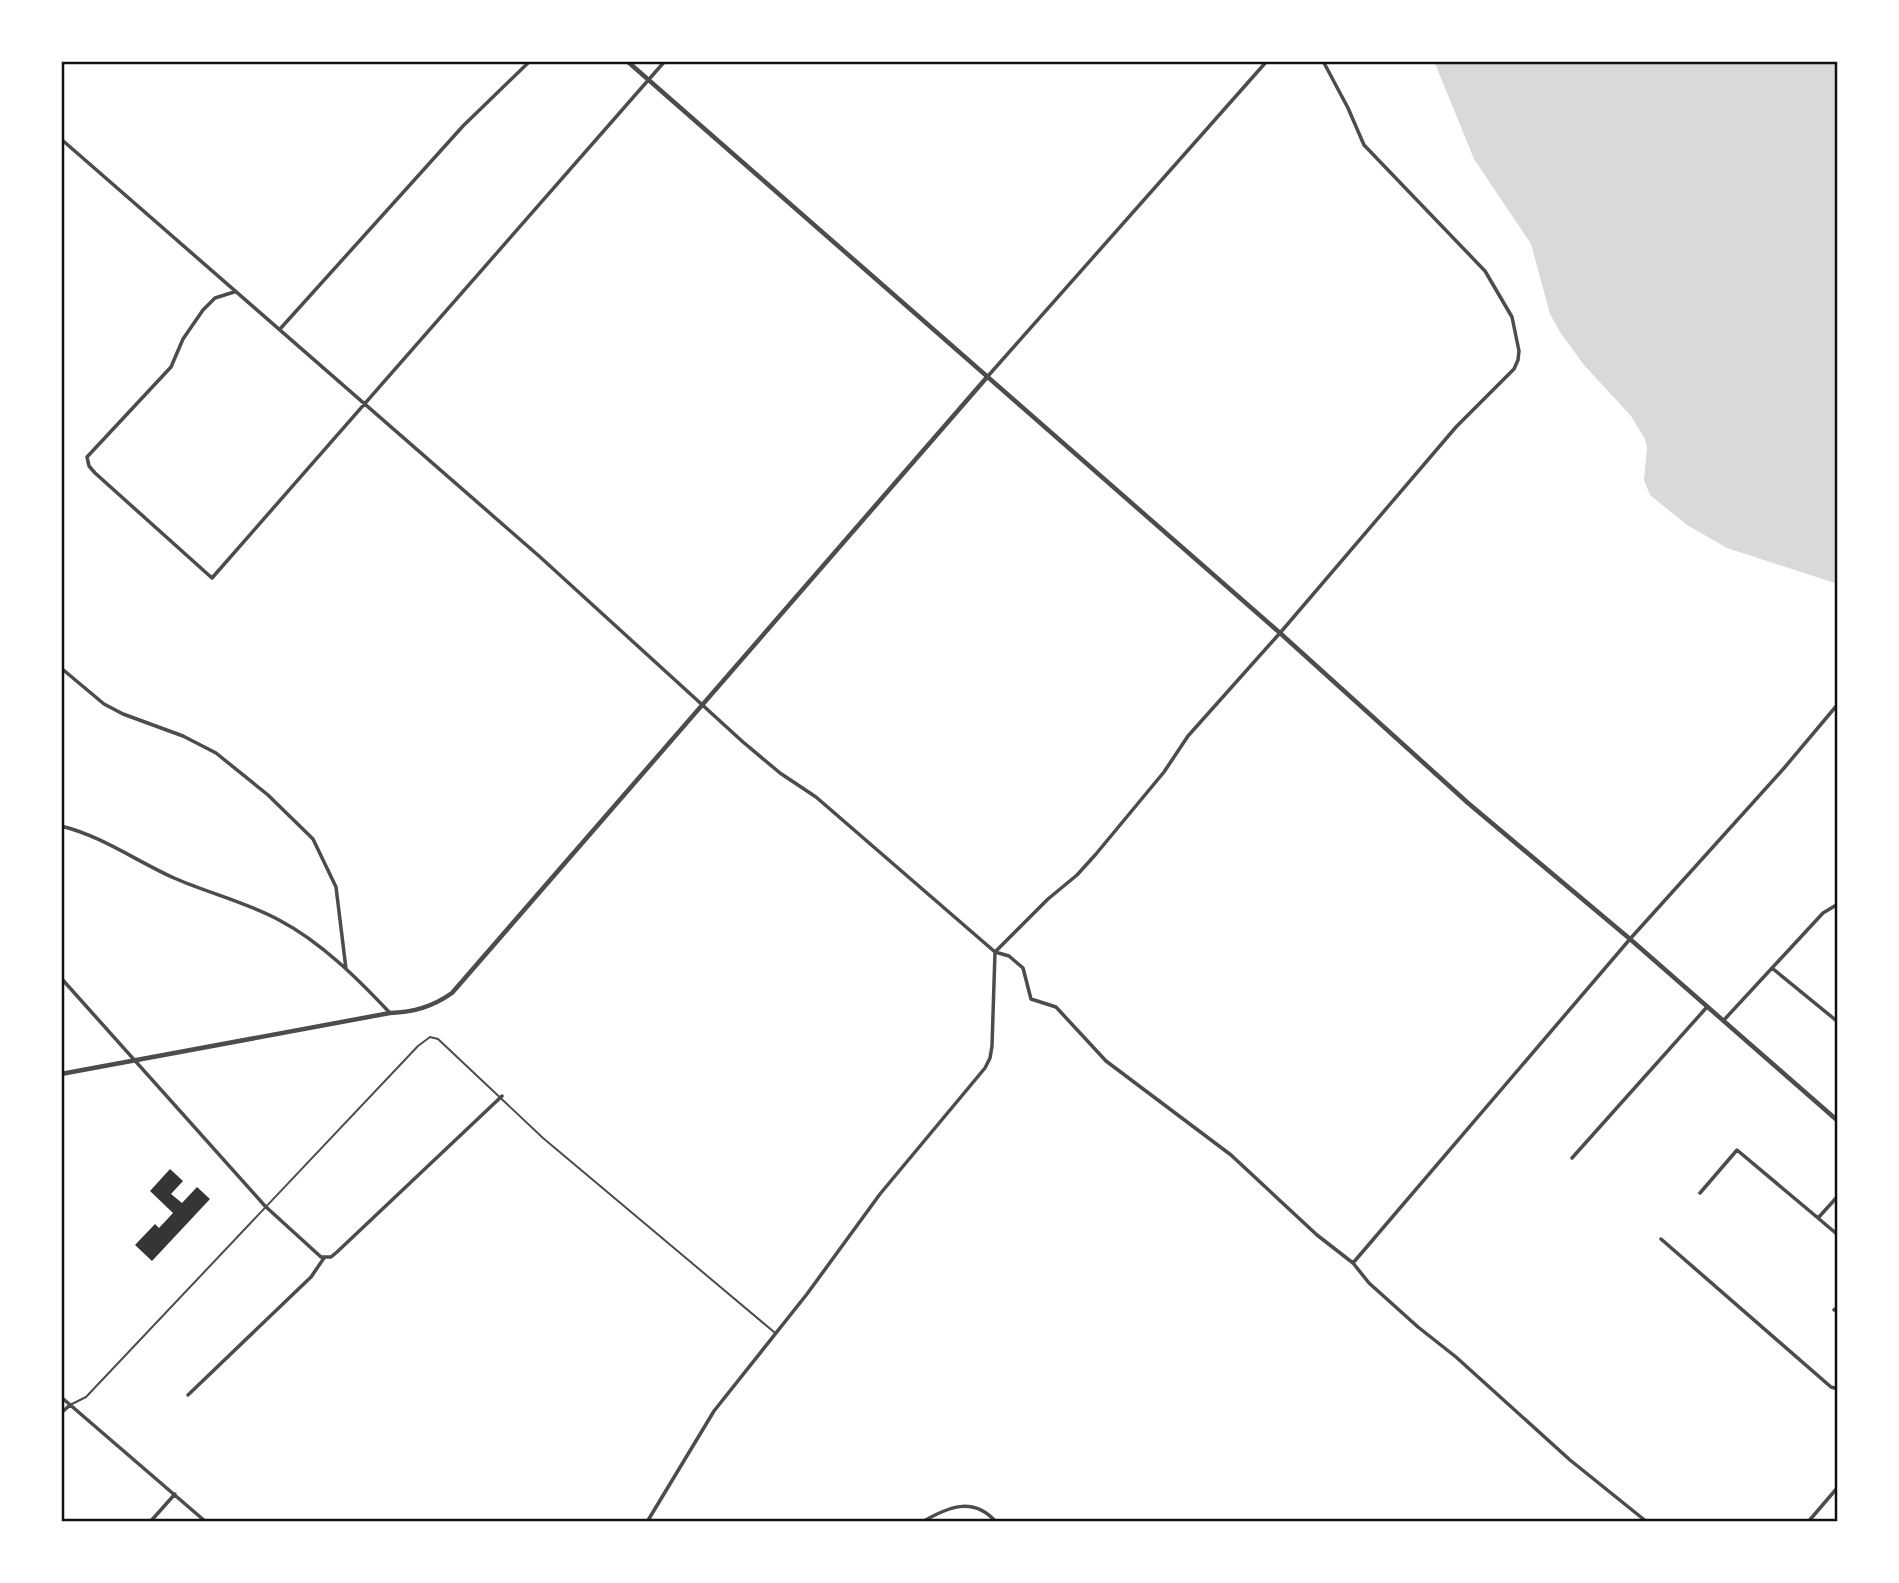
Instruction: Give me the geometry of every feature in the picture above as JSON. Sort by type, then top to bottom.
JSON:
[{"type":"street","points":[[280,329],[463,125],[530,61]]},
{"type":"street","points":[[628,61],[1280,633],[1468,803],[1630,939],[1838,1121]]},
{"type":"street","points":[[235,292],[215,298],[203,310],[189,328],[172,367],[87,457],[89,466],[95,473],[212,578],[665,61]]},
{"type":"street","points":[[61,1074],[390,1013],[418,1011],[452,993],[702,703],[1267,61]]},
{"type":"street","points":[[648,1522],[714,1411],[807,1294],[880,1194],[985,1068],[992,1046],[995,952],[1096,854],[1164,772],[1181,744],[1456,427],[1514,369],[1519,351],[1512,317],[1485,271],[1364,145],[1323,61]]},
{"type":"street","points":[[61,139],[365,404],[743,742],[780,773],[816,797],[995,952],[1009,956],[1023,968],[1031,999],[1056,1007],[1106,1061],[1214,1141],[1317,1235],[1353,1263],[1369,1283],[1418,1327],[1456,1357],[1570,1460],[1647,1522]]},
{"type":"street","points":[[61,668],[104,704],[123,714],[183,736],[216,753],[268,795],[313,839],[336,887],[346,969]]},
{"type":"street","points":[[1353,1263],[1630,939],[1838,704]]},
{"type":"street","points":[[61,826],[85,833],[173,878],[279,919],[346,969],[390,1013]]},
{"type":"street","points":[[1723,1021],[1828,908],[1838,904]]},
{"type":"street","points":[[1771,968],[1838,1022]]},
{"type":"street","points":[[61,978],[265,1206],[317,1255],[324,1258],[337,1252],[502,1096]]},
{"type":"street","points":[[1572,1158],[1707,1007]]},
{"type":"street","points":[[1700,1194],[1737,1150],[1838,1235]]},
{"type":"street","points":[[1818,1218],[1838,1196]]},
{"type":"street","points":[[1661,1239],[1831,1387],[1838,1389]]},
{"type":"street","points":[[188,1395],[311,1277],[324,1258]]},
{"type":"street","points":[[61,1397],[206,1522]]},
{"type":"street","points":[[61,1413],[70,1405]]},
{"type":"street","points":[[1808,1522],[1838,1487]]},
{"type":"street","points":[[150,1522],[175,1494]]},
{"type":"street","points":[[922,1522],[951,1509],[971,1505],[988,1514],[996,1522]]},
{"type":"lane","points":[[70,1405],[86,1397],[265,1206],[418,1046],[430,1037],[438,1039],[502,1096],[543,1138],[775,1332]]},
{"type":"shaded area","points":[[1434,61],[1838,61],[1838,584],[1727,548],[1687,525],[1650,495],[1644,480],[1647,448],[1645,439],[1631,416],[1584,365],[1560,332],[1550,314],[1531,244],[1474,159]]},
{"type":"building","points":[[170,1169],[183,1181],[171,1194],[182,1203],[197,1187],[210,1199],[152,1261],[135,1245],[155,1224],[159,1228],[173,1213],[150,1191]]}]
